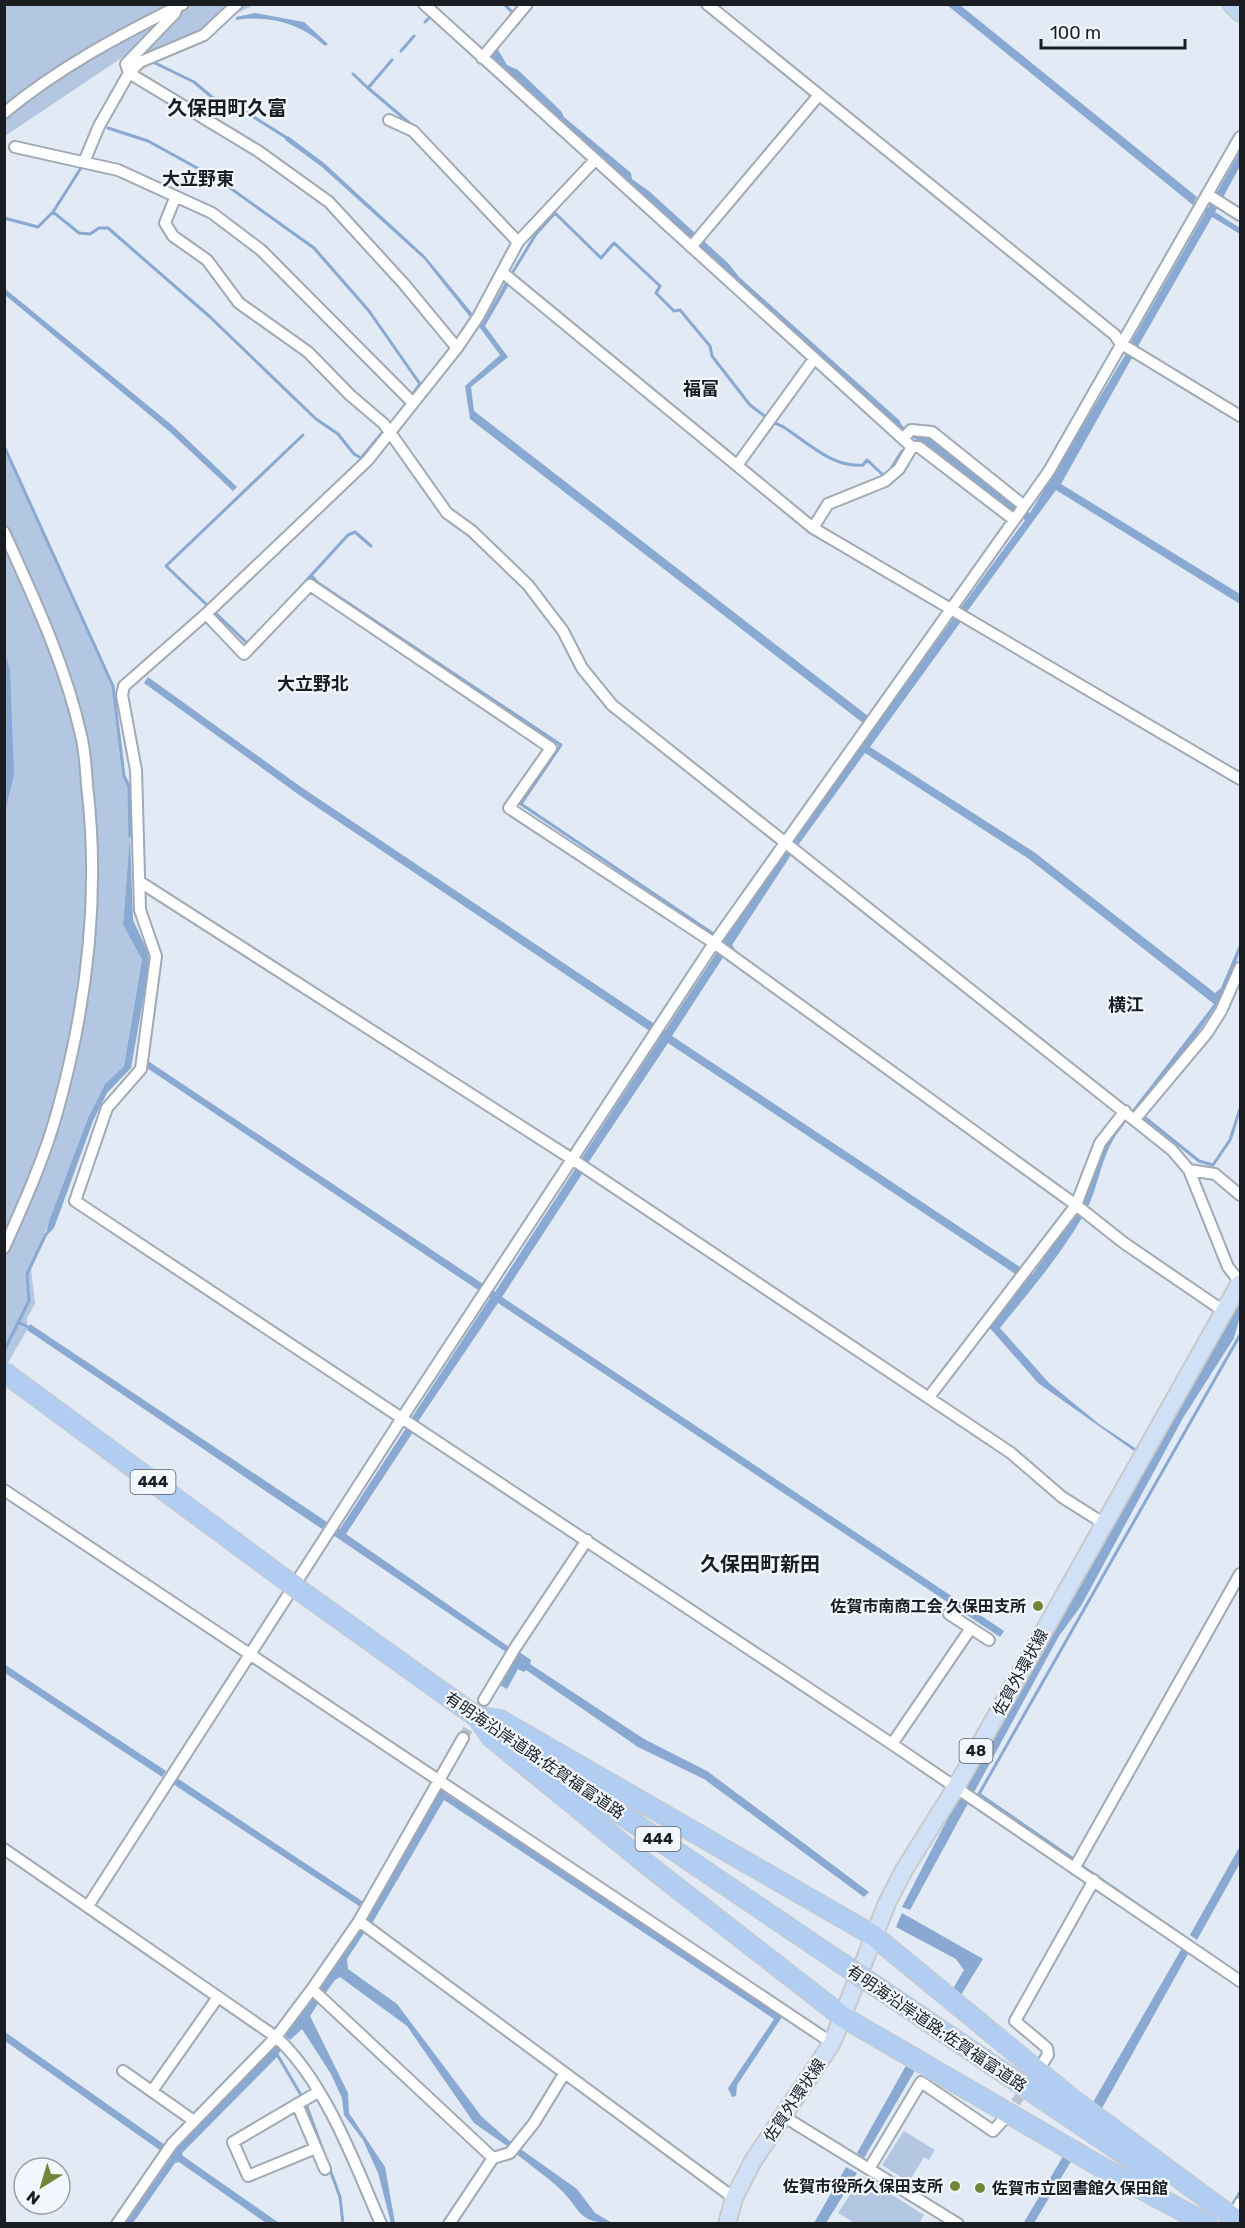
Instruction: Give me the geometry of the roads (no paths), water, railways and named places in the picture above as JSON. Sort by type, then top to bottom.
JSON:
[{"type":"highway","points":[[1232,4],[1240,12]]},
{"type":"highway","name":"有明海沿岸道路;佐賀福富道路","points":[[4,1372],[302,1593],[481,1708],[838,1961],[1226,2223]]},
{"type":"highway","points":[[481,1708],[874,1936],[1072,2098],[1240,2211]]},
{"type":"highway","points":[[481,1708],[491,1737],[500,1745],[649,1866],[843,2016],[1101,2167],[1207,2223]]},
{"type":"main road","name":"佐賀外環状線","points":[[727,2223],[734,2198],[753,2161],[832,2043],[874,1936],[904,1870],[958,1789],[1103,1523],[1240,1283]]},
{"type":"street","points":[[84,162],[99,126],[129,73],[140,62],[204,35],[237,4]]},
{"type":"street","points":[[424,4],[486,54],[595,160],[903,440],[912,447],[919,447],[1013,519]]},
{"type":"street","points":[[486,54],[527,4]]},
{"type":"street","points":[[707,4],[1115,335],[1123,344],[1240,416]]},
{"type":"street","points":[[180,6],[176,13],[126,64],[129,73],[258,151],[329,202],[404,284],[457,348]]},
{"type":"street","points":[[4,113],[93,51],[146,21],[180,6]]},
{"type":"street","points":[[691,247],[819,95]]},
{"type":"street","points":[[389,120],[413,131],[518,242]]},
{"type":"street","points":[[88,1906],[250,1652],[656,1031],[720,947],[784,840],[953,610],[1013,519],[1048,471],[1123,344],[1214,199],[1240,136]]},
{"type":"street","points":[[15,147],[117,170],[212,213],[261,250],[409,399]]},
{"type":"street","points":[[595,160],[518,242],[507,276],[457,348],[409,399],[387,428],[368,460],[209,610],[124,686],[122,695],[136,770],[141,910],[156,956],[141,1070],[107,1108],[75,1201],[973,1798],[1240,1981]]},
{"type":"street","points":[[175,198],[165,223],[172,236],[207,260],[239,303],[308,352],[350,395],[387,428],[447,513],[472,531],[528,585],[564,631],[582,668],[612,705],[1125,1111],[1138,1115],[1189,1170],[1228,1266],[1240,1283]]},
{"type":"street","points":[[1214,199],[1240,216]]},
{"type":"street","points":[[507,276],[813,528],[1240,779]]},
{"type":"street","points":[[738,464],[814,358]]},
{"type":"street","points":[[903,440],[910,429],[932,432],[1023,505]]},
{"type":"street","points":[[813,528],[828,504],[885,481],[898,468],[912,447]]},
{"type":"street","points":[[4,532],[46,625],[69,687],[82,738],[92,826],[92,889],[86,969],[68,1071],[58,1111],[39,1166],[4,1248]]},
{"type":"street","points":[[209,610],[244,654],[310,585],[551,748],[508,808],[720,947],[1080,1208],[1124,1243],[1225,1312]]},
{"type":"street","points":[[140,882],[587,1169],[1011,1453],[1062,1497],[1103,1523]]},
{"type":"street","points":[[1138,1115],[1207,1033],[1221,1011],[1240,968]]},
{"type":"street","points":[[928,1397],[1024,1274],[1080,1208],[1100,1143],[1125,1111]]},
{"type":"street","points":[[1189,1170],[1215,1174],[1240,1195]]},
{"type":"street","points":[[4,1490],[250,1652],[440,1782],[832,2043]]},
{"type":"street","points":[[481,1708],[515,1648],[586,1540]]},
{"type":"street","points":[[1075,1867],[1240,1574]]},
{"type":"street","points":[[950,1614],[989,1640]]},
{"type":"street","points":[[892,1744],[971,1628]]},
{"type":"street","points":[[117,2223],[172,2144],[276,2037],[312,1989],[359,1922],[463,1738]]},
{"type":"street","points":[[4,1848],[290,2049],[318,2092],[347,2147],[381,2223]]},
{"type":"street","points":[[1040,2067],[1048,2055],[1047,2048],[1015,2021],[1094,1880]]},
{"type":"street","points":[[359,1922],[734,2198]]},
{"type":"street","points":[[312,1989],[493,2158]]},
{"type":"street","points":[[152,2091],[219,1997]]},
{"type":"street","points":[[123,2071],[194,2121]]},
{"type":"street","points":[[449,2223],[493,2158],[510,2153],[534,2123],[564,2074]]},
{"type":"street","points":[[869,2169],[921,2082],[993,2132],[1005,2118]]},
{"type":"street","points":[[316,2148],[248,2176],[233,2142],[318,2092]]},
{"type":"street","points":[[297,2104],[325,2169]]},
{"type":"street","points":[[783,2116],[958,2223]]},
{"type":"waterway","points":[[504,4],[513,13]]},
{"type":"waterway","points":[[425,22],[431,16]]},
{"type":"waterway","points":[[401,51],[414,36]]},
{"type":"waterway","points":[[392,60],[368,88],[414,127]]},
{"type":"waterway","points":[[153,62],[194,82],[213,98],[228,101],[287,138]]},
{"type":"waterway","points":[[353,74],[368,88]]},
{"type":"waterway","points":[[108,128],[148,141],[219,180],[314,248],[369,311],[420,384],[412,395]]},
{"type":"waterway","points":[[4,218],[38,227],[53,212],[81,168]]},
{"type":"waterway","points":[[53,212],[79,233],[90,234],[99,228],[108,228],[209,316],[316,419],[338,434],[354,454],[361,458],[382,433]]},
{"type":"waterway","points":[[511,275],[536,234],[555,213],[601,258],[614,243],[660,286],[656,293],[674,311],[680,310],[710,346],[712,356],[750,405],[767,418]]},
{"type":"waterway","points":[[772,422],[831,459],[852,465],[863,465],[867,460],[882,474],[887,475],[902,451]]},
{"type":"waterway","points":[[248,644],[166,566],[303,435]]},
{"type":"waterway","points":[[4,446],[113,686],[124,776],[129,786],[130,836]]},
{"type":"waterway","points":[[285,604],[348,535],[355,532],[371,546]]},
{"type":"waterway","points":[[311,575],[318,583],[561,745],[521,804],[715,935]]},
{"type":"waterway","points":[[1143,1116],[1199,1161],[1213,1165],[1230,1140],[1240,1109]]},
{"type":"waterway","points":[[4,1351],[29,1301],[27,1274],[46,1234]]},
{"type":"waterway","points":[[18,1322],[28,1327]]},
{"type":"waterway","points":[[1072,1858],[979,1794],[1240,1335]]},
{"type":"waterway","points":[[1082,1866],[1209,1954]]},
{"type":"waterway","points":[[278,2056],[301,2095]]},
{"type":"waterway","points":[[306,2104],[325,2156]]},
{"type":"waterway","points":[[329,2167],[340,2197],[343,2224]]},
{"type":"waterway","points":[[1233,2204],[1240,2192]]},
{"type":"tunnel","points":[[463,1738],[484,1700]]},
{"type":"tunnel","points":[[1007,2115],[1027,2086]]},
{"type":"place","name":"佐賀市南商工会 久保田支所","points":[[1038,1606]]},
{"type":"place","name":"佐賀市役所久保田支所","points":[[955,2186]]},
{"type":"place","name":"佐賀市立図書館久保田館","points":[[980,2188]]},
{"type":"district","name":"久保田町久富","points":[[227,108]]},
{"type":"district","name":"大立野東","points":[[198,179]]},
{"type":"district","name":"福富","points":[[701,389]]},
{"type":"district","name":"大立野北","points":[[313,684]]},
{"type":"district","name":"横江","points":[[1126,1005]]},
{"type":"district","name":"久保田町新田","points":[[760,1564]]}]
